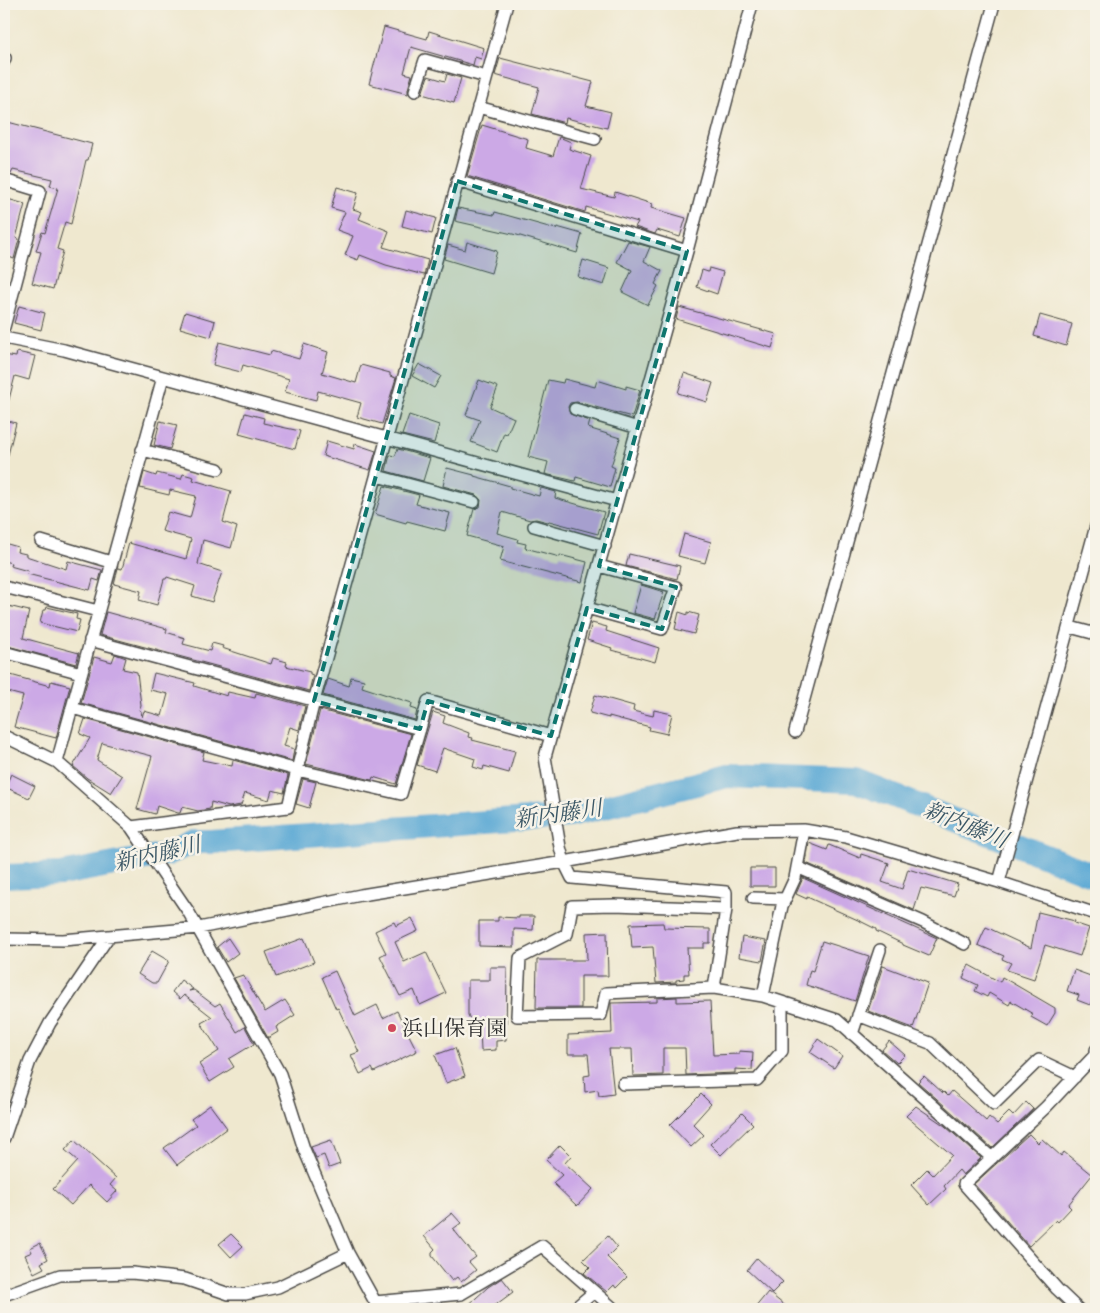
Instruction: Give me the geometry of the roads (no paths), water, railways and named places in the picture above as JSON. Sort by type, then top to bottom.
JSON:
[{"type":"street","points":[[131,827],[288,807],[314,701],[507,4]]},
{"type":"street","points":[[714,988],[726,909],[726,892],[572,878],[564,862],[560,847],[545,757],[687,251],[752,4]]},
{"type":"street","points":[[795,732],[994,4]]},
{"type":"street","points":[[415,91],[425,60],[486,77]]},
{"type":"street","points":[[478,106],[596,139]]},
{"type":"street","points":[[4,180],[40,191],[4,327]]},
{"type":"street","points":[[457,181],[687,251]]},
{"type":"street","points":[[4,338],[64,350],[618,501]]},
{"type":"street","points":[[57,762],[163,377]]},
{"type":"street","points":[[575,410],[638,428]]},
{"type":"street","points":[[142,450],[218,469]]},
{"type":"street","points":[[377,476],[474,502]]},
{"type":"street","points":[[534,526],[605,546]]},
{"type":"street","points":[[999,882],[1096,526]]},
{"type":"street","points":[[41,541],[111,562]]},
{"type":"street","points":[[587,608],[662,629],[676,587],[599,566]]},
{"type":"street","points":[[4,587],[98,611]]},
{"type":"street","points":[[1070,627],[1096,634]]},
{"type":"street","points":[[90,640],[420,729]]},
{"type":"street","points":[[4,652],[81,673]]},
{"type":"street","points":[[72,708],[297,770],[401,794],[428,701],[551,736]]},
{"type":"street","points":[[4,736],[57,762],[131,827],[188,911],[280,1074],[304,1149],[348,1253],[377,1305],[461,1294],[542,1246],[614,1309]]},
{"type":"street","points":[[763,996],[782,906],[795,878],[804,830]]},
{"type":"street","points":[[4,939],[62,940],[199,928],[360,895],[564,862],[738,831],[804,830],[846,838],[999,882],[1096,914]]},
{"type":"street","points":[[797,867],[922,922],[965,944]]},
{"type":"street","points":[[753,898],[785,899]]},
{"type":"street","points":[[726,909],[614,905],[572,906],[567,934],[520,958],[517,1016],[601,1016],[606,993],[714,988],[763,996],[837,1020],[992,1158]]},
{"type":"street","points":[[4,1138],[30,1061],[50,1024],[109,936]]},
{"type":"street","points":[[852,1034],[880,950]]},
{"type":"street","points":[[623,1084],[757,1080],[782,1051],[782,1002]]},
{"type":"street","points":[[858,1015],[930,1043],[994,1104],[1039,1060],[1075,1077]]},
{"type":"street","points":[[1078,1309],[1057,1289],[964,1184],[1046,1107],[1096,1054],[1096,1050]]},
{"type":"street","points":[[4,1295],[60,1275],[132,1273],[185,1279],[229,1294],[245,1294],[278,1287],[348,1253]]},
{"type":"street","points":[[574,1309],[594,1292]]},
{"type":"waterway","name":"新内藤川","points":[[4,876],[61,874],[167,854],[194,842],[569,816],[727,776],[856,781],[1096,876]]},
{"type":"place","name":"浜山保育園","points":[[392,1028]]}]
